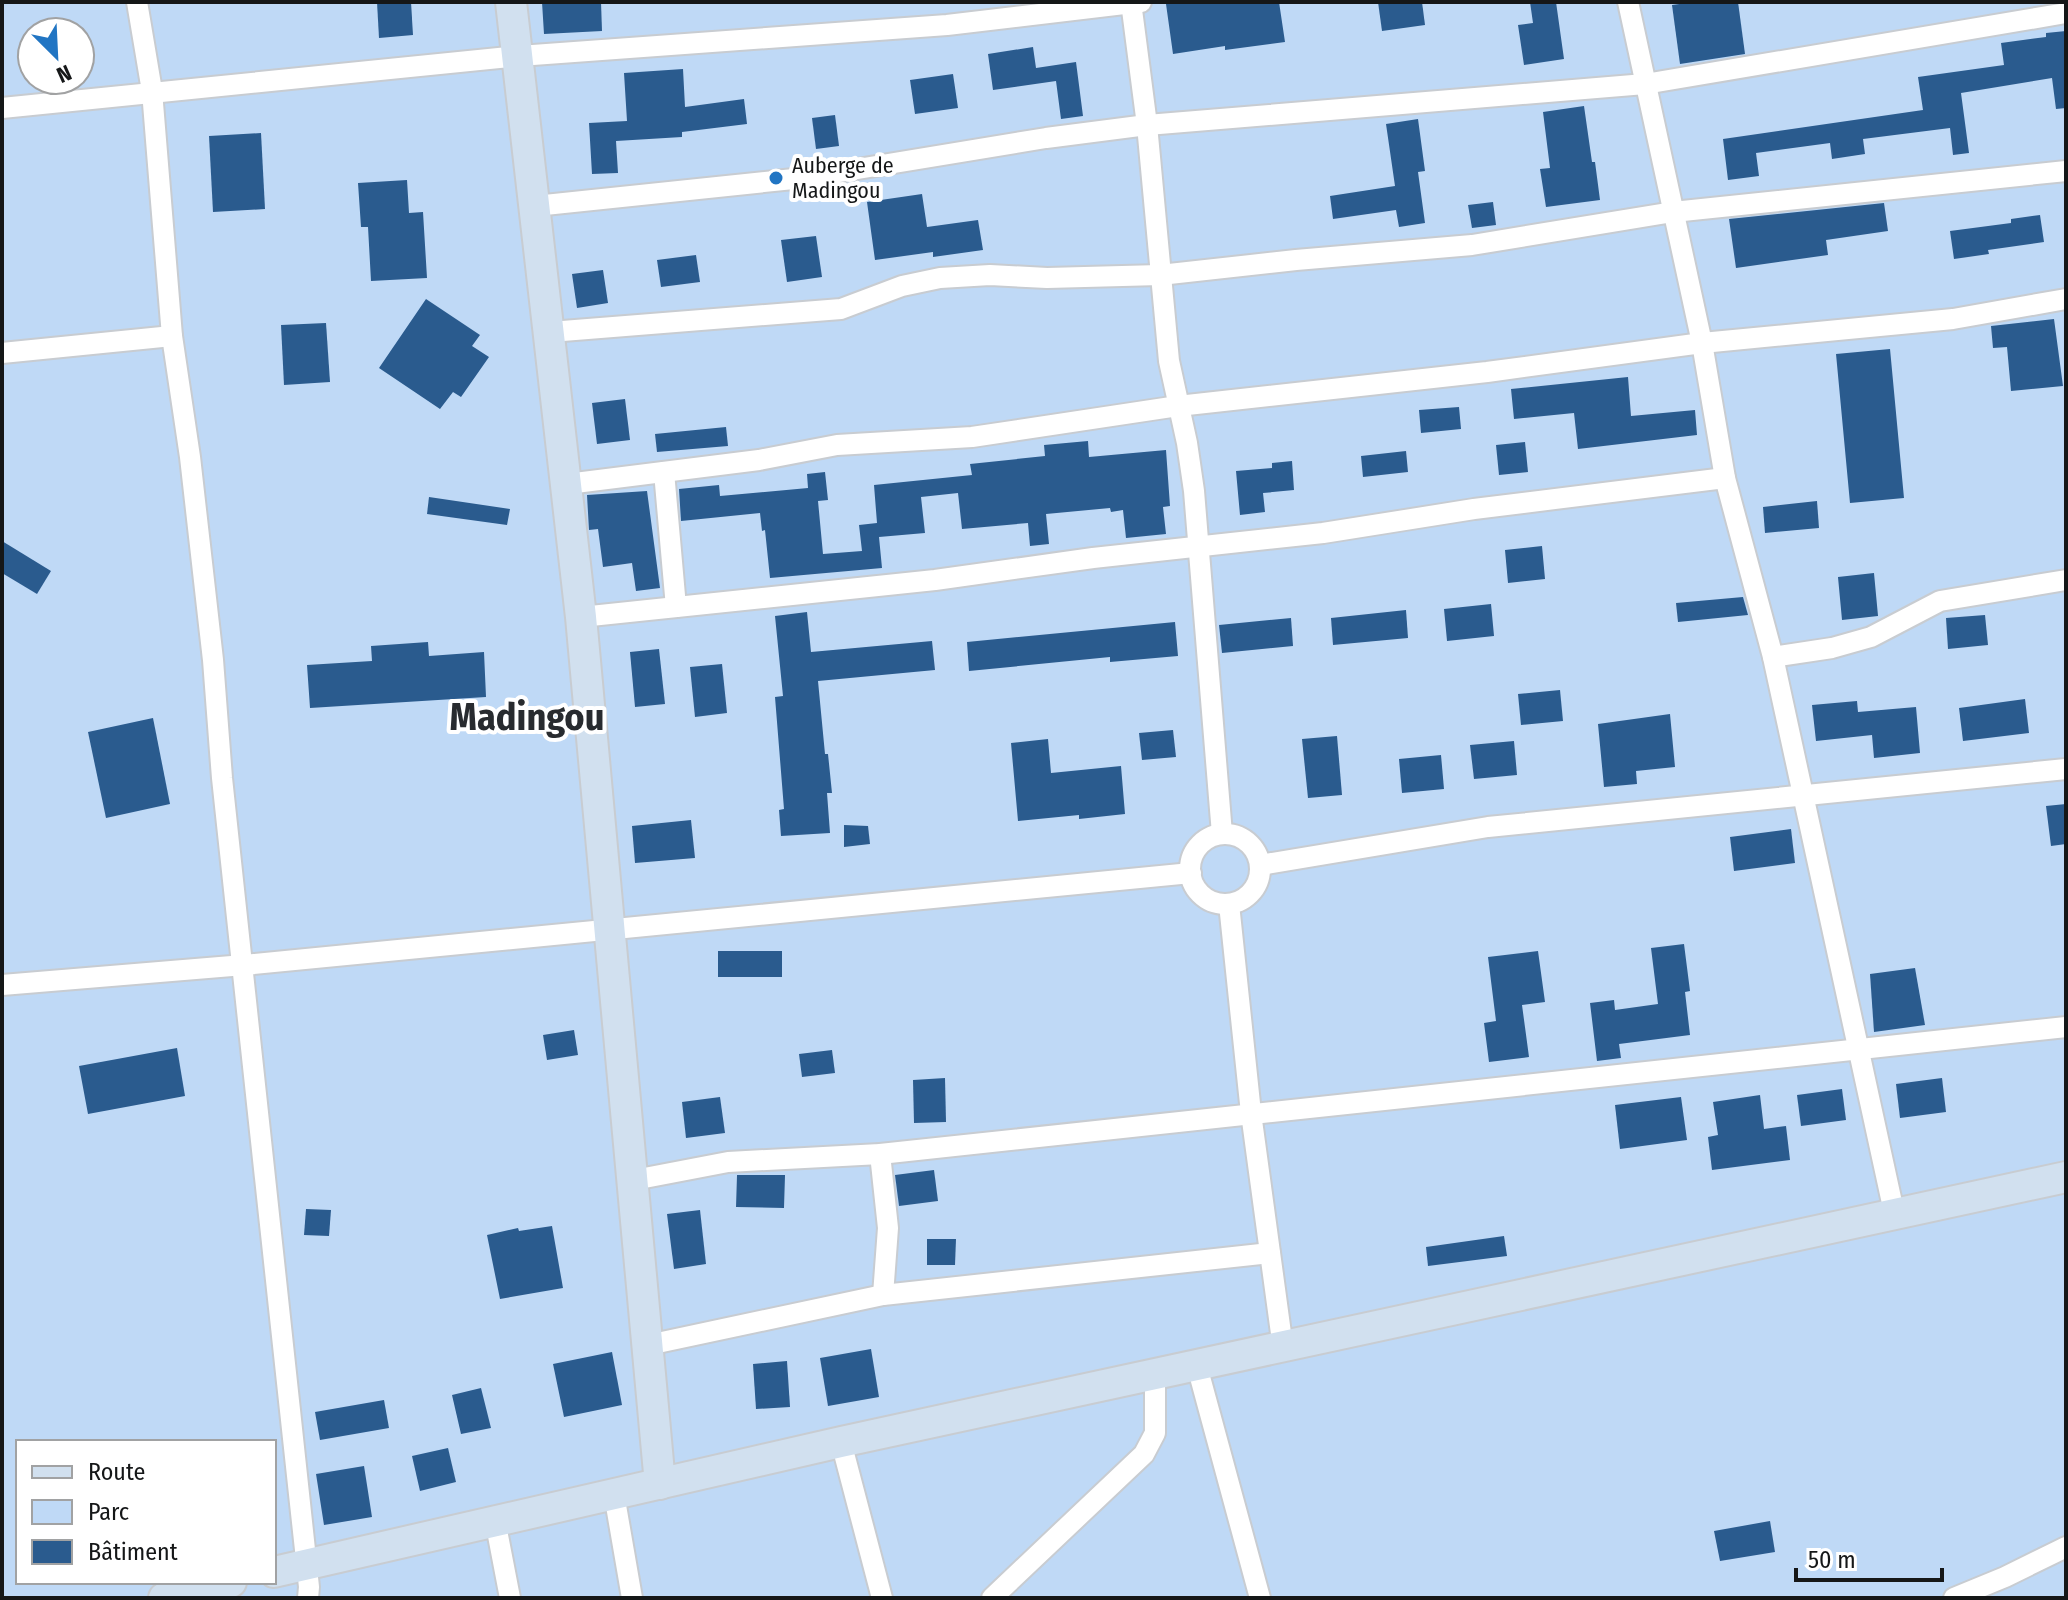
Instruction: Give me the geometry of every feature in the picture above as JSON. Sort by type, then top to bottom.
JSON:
[{"type":"street","points":[[137,2],[152,91],[172,336],[196,504],[308,1598]]},
{"type":"street","points":[[511,2],[581,617],[660,1484]]},
{"type":"street","points":[[1628,2],[1702,343],[1725,478],[1773,657],[1856,1050],[1894,1212]]},
{"type":"street","points":[[2,108],[519,56],[947,25],[1134,3],[1169,361],[1187,443],[1199,547],[1222,834]]},
{"type":"street","points":[[535,206],[803,178],[1046,138],[1147,125],[1645,84],[2066,13]]},
{"type":"street","points":[[550,332],[841,309],[902,286],[940,278],[1160,275],[1472,245],[1673,212],[2066,171]]},
{"type":"street","points":[[567,484],[759,460],[837,445],[972,437],[1178,406],[1487,372],[1702,343],[1953,319],[2066,299]]},
{"type":"street","points":[[2,353],[172,336]]},
{"type":"street","points":[[664,472],[676,607]]},
{"type":"street","points":[[581,617],[935,580],[1093,558],[1323,533],[1474,509],[1725,478]]},
{"type":"street","points":[[1773,657],[1832,648],[1871,637],[1940,601],[2066,580]]},
{"type":"street","points":[[1260,865],[1488,827],[2066,769]]},
{"type":"street","points":[[1222,834],[1233,835],[1251,845],[1260,865],[1256,886],[1240,901],[1229,904],[1203,896],[1191,873],[1191,864],[1198,848],[1222,834]]},
{"type":"street","points":[[2,985],[244,965],[1191,873]]},
{"type":"street","points":[[1229,904],[1251,1113],[1283,1348]]},
{"type":"street","points":[[634,1180],[728,1162],[880,1154],[2066,1027]]},
{"type":"street","points":[[880,1154],[888,1236],[883,1295]]},
{"type":"street","points":[[276,1572],[841,1442],[2066,1177]]},
{"type":"street","points":[[648,1345],[883,1295],[1270,1253]]},
{"type":"street","points":[[1197,1366],[1260,1598]]},
{"type":"street","points":[[992,1598],[1144,1454],[1155,1433],[1155,1375]]},
{"type":"street","points":[[841,1442],[882,1598]]},
{"type":"street","points":[[614,1494],[632,1598]]},
{"type":"street","points":[[495,1520],[510,1598]]},
{"type":"street","points":[[1954,1598],[2066,1547]]},
{"type":"street","points":[[164,1598],[223,1584]]},
{"type":"green space","points":[[2,2],[2066,2],[2066,1598],[2,1598]]},
{"type":"building","points":[[377,2],[411,2],[413,35],[379,38]]},
{"type":"building","points":[[542,2],[601,2],[602,31],[544,34]]},
{"type":"building","points":[[1279,2],[1285,42],[1225,50],[1225,46],[1173,54],[1166,4]]},
{"type":"building","points":[[1378,2],[1422,2],[1425,25],[1382,31]]},
{"type":"building","points":[[1530,2],[1556,2],[1564,59],[1524,65],[1518,25],[1533,23]]},
{"type":"building","points":[[1738,2],[1745,54],[1680,64],[1672,5]]},
{"type":"building","points":[[2066,31],[2066,108],[2056,109],[2052,78],[1961,93],[1969,153],[1953,155],[1950,128],[1863,139],[1865,154],[1832,159],[1830,143],[1756,153],[1759,176],[1728,180],[1723,139],[1923,110],[1918,77],[2004,65],[2001,43]]},
{"type":"building","points":[[1033,47],[1036,68],[1076,62],[1083,116],[1061,119],[1056,81],[993,90],[988,54]]},
{"type":"building","points":[[683,69],[685,107],[744,99],[747,124],[682,132],[682,137],[616,141],[618,173],[592,174],[589,123],[627,121],[624,73]]},
{"type":"building","points":[[953,74],[958,108],[915,114],[910,80]]},
{"type":"building","points":[[1584,106],[1600,200],[1546,207],[1540,169],[1550,168],[1543,112]]},
{"type":"building","points":[[835,115],[839,146],[816,149],[812,118]]},
{"type":"building","points":[[1418,119],[1425,171],[1418,172],[1425,223],[1399,227],[1396,210],[1333,219],[1330,196],[1395,186],[1386,124]]},
{"type":"building","points":[[261,133],[265,209],[213,212],[209,136]]},
{"type":"building","points":[[407,180],[409,213],[423,212],[427,278],[371,281],[368,227],[361,227],[358,183]]},
{"type":"building","points":[[922,194],[927,227],[978,220],[983,250],[933,257],[933,252],[875,260],[867,202]]},
{"type":"building","points":[[1493,202],[1496,225],[1472,228],[1468,205]]},
{"type":"building","points":[[1884,203],[1888,231],[1826,240],[1828,255],[1736,268],[1729,219]]},
{"type":"building","points":[[2040,215],[2044,242],[1988,250],[1989,254],[1954,259],[1950,231],[2011,223],[2011,219]]},
{"type":"building","points":[[816,236],[822,277],[787,282],[781,240]]},
{"type":"building","points":[[696,255],[700,282],[661,287],[657,260]]},
{"type":"building","points":[[603,270],[608,303],[577,308],[572,274]]},
{"type":"building","points":[[426,299],[480,335],[472,346],[489,357],[461,397],[453,392],[440,409],[379,368]]},
{"type":"building","points":[[2054,319],[2063,386],[2011,391],[2007,347],[1993,348],[1991,326]]},
{"type":"building","points":[[326,323],[330,382],[284,385],[281,325]]},
{"type":"building","points":[[1890,349],[1904,498],[1850,503],[1836,354]]},
{"type":"building","points":[[1628,377],[1631,416],[1695,410],[1697,435],[1578,449],[1574,413],[1514,419],[1511,389]]},
{"type":"building","points":[[625,399],[630,440],[597,444],[592,403]]},
{"type":"building","points":[[1459,407],[1461,429],[1421,433],[1419,410]]},
{"type":"building","points":[[726,427],[728,446],[657,452],[655,434]]},
{"type":"building","points":[[1088,441],[1089,457],[1166,450],[1170,506],[1163,507],[1166,534],[1126,538],[1123,510],[1111,512],[1110,508],[1046,514],[1049,544],[1030,546],[1028,523],[962,529],[958,493],[921,497],[925,533],[879,537],[882,568],[770,578],[760,513],[681,521],[679,489],[719,485],[720,496],[808,488],[807,474],[825,472],[828,500],[818,501],[823,554],[862,551],[859,525],[877,523],[874,485],[972,475],[970,464],[1045,456],[1044,445]]},
{"type":"building","points":[[1525,442],[1528,472],[1499,475],[1496,445]]},
{"type":"building","points":[[1406,451],[1408,472],[1363,477],[1361,456]]},
{"type":"building","points":[[1292,461],[1294,490],[1263,493],[1265,512],[1240,515],[1236,471],[1272,468],[1272,463]]},
{"type":"building","points":[[647,491],[660,588],[636,591],[632,563],[603,567],[598,529],[589,530],[587,495]]},
{"type":"building","points":[[429,497],[510,509],[507,525],[427,514]]},
{"type":"building","points":[[1817,501],[1819,528],[1765,533],[1763,507]]},
{"type":"building","points":[[2,541],[51,571],[37,594],[2,573]]},
{"type":"building","points":[[1542,546],[1545,579],[1508,583],[1505,550]]},
{"type":"building","points":[[1874,573],[1878,616],[1842,620],[1838,577]]},
{"type":"building","points":[[1743,597],[1748,615],[1678,622],[1676,603]]},
{"type":"building","points":[[1491,604],[1494,636],[1447,641],[1444,609]]},
{"type":"building","points":[[1406,610],[1408,638],[1333,645],[1331,618]]},
{"type":"building","points":[[807,612],[811,652],[932,641],[935,670],[818,681],[832,793],[827,793],[830,833],[781,836],[779,810],[784,809],[775,697],[783,696],[775,616]]},
{"type":"building","points":[[1985,615],[1988,645],[1948,649],[1946,618]]},
{"type":"building","points":[[1291,618],[1293,646],[1222,653],[1219,625]]},
{"type":"building","points":[[1175,622],[1178,656],[1110,662],[1110,657],[969,671],[967,642]]},
{"type":"building","points":[[428,642],[429,656],[484,652],[486,697],[310,708],[307,665],[372,661],[371,646]]},
{"type":"building","points":[[659,649],[665,704],[635,707],[630,652]]},
{"type":"building","points":[[722,664],[727,713],[695,717],[690,667]]},
{"type":"building","points":[[1560,690],[1563,721],[1521,725],[1518,694]]},
{"type":"building","points":[[2025,699],[2029,733],[1963,741],[1959,708]]},
{"type":"building","points":[[1857,701],[1858,712],[1916,707],[1920,753],[1874,758],[1872,735],[1816,741],[1812,705]]},
{"type":"building","points":[[1670,714],[1675,767],[1636,771],[1637,784],[1604,787],[1598,724]]},
{"type":"building","points":[[153,718],[170,804],[106,818],[88,732]]},
{"type":"building","points":[[1173,730],[1176,757],[1142,760],[1139,733]]},
{"type":"building","points":[[1337,736],[1342,795],[1308,798],[1302,739]]},
{"type":"building","points":[[1048,739],[1051,773],[1121,766],[1125,814],[1018,821],[1011,743]]},
{"type":"building","points":[[1514,741],[1517,775],[1474,779],[1470,745]]},
{"type":"building","points":[[1441,755],[1444,789],[1402,793],[1399,759]]},
{"type":"building","points":[[2066,804],[2066,844],[2051,846],[2046,806]]},
{"type":"building","points":[[691,820],[695,858],[635,863],[632,826]]},
{"type":"building","points":[[844,825],[868,826],[870,844],[844,847]]},
{"type":"building","points":[[1791,829],[1795,863],[1734,871],[1730,837]]},
{"type":"building","points":[[1684,944],[1690,991],[1685,992],[1690,1035],[1619,1044],[1621,1058],[1597,1061],[1590,1003],[1614,1000],[1615,1010],[1658,1004],[1651,948]]},
{"type":"building","points":[[718,951],[782,951],[782,977],[718,977]]},
{"type":"building","points":[[1538,951],[1545,1002],[1522,1005],[1529,1057],[1489,1062],[1484,1023],[1496,1021],[1488,957]]},
{"type":"building","points":[[1915,968],[1925,1025],[1874,1032],[1870,974]]},
{"type":"building","points":[[574,1030],[578,1055],[547,1060],[543,1035]]},
{"type":"building","points":[[177,1048],[185,1096],[88,1114],[79,1066]]},
{"type":"building","points":[[832,1050],[835,1073],[802,1077],[799,1054]]},
{"type":"building","points":[[945,1078],[946,1122],[914,1123],[913,1080]]},
{"type":"building","points":[[1942,1078],[1946,1112],[1900,1118],[1896,1084]]},
{"type":"building","points":[[1842,1089],[1846,1120],[1801,1126],[1797,1095]]},
{"type":"building","points":[[1760,1095],[1764,1129],[1786,1126],[1790,1160],[1712,1170],[1708,1137],[1718,1135],[1713,1102]]},
{"type":"building","points":[[720,1097],[725,1133],[686,1138],[682,1102]]},
{"type":"building","points":[[1681,1097],[1687,1140],[1620,1149],[1615,1105]]},
{"type":"building","points":[[934,1170],[938,1201],[899,1206],[895,1175]]},
{"type":"building","points":[[737,1175],[785,1175],[784,1208],[736,1207]]},
{"type":"building","points":[[306,1209],[331,1210],[329,1236],[304,1235]]},
{"type":"building","points":[[700,1210],[706,1264],[674,1269],[667,1214]]},
{"type":"building","points":[[552,1226],[563,1288],[500,1299],[487,1235],[518,1228],[519,1231]]},
{"type":"building","points":[[1504,1236],[1507,1256],[1428,1266],[1426,1247]]},
{"type":"building","points":[[927,1239],[956,1239],[955,1265],[927,1265]]},
{"type":"building","points":[[871,1349],[879,1397],[828,1406],[820,1358]]},
{"type":"building","points":[[612,1352],[622,1405],[564,1417],[553,1364]]},
{"type":"building","points":[[787,1361],[790,1407],[756,1409],[753,1364]]},
{"type":"building","points":[[481,1388],[491,1428],[461,1434],[452,1395]]},
{"type":"building","points":[[384,1400],[389,1428],[320,1440],[315,1412]]},
{"type":"building","points":[[448,1448],[456,1482],[420,1491],[412,1456]]},
{"type":"building","points":[[364,1466],[372,1517],[324,1525],[316,1474]]},
{"type":"building","points":[[1770,1521],[1775,1552],[1720,1561],[1714,1531]]},
{"type":"place","name":"Auberge de Madingou","points":[[776,178]]},
{"type":"district","name":"Madingou","points":[[527,717]]}]
